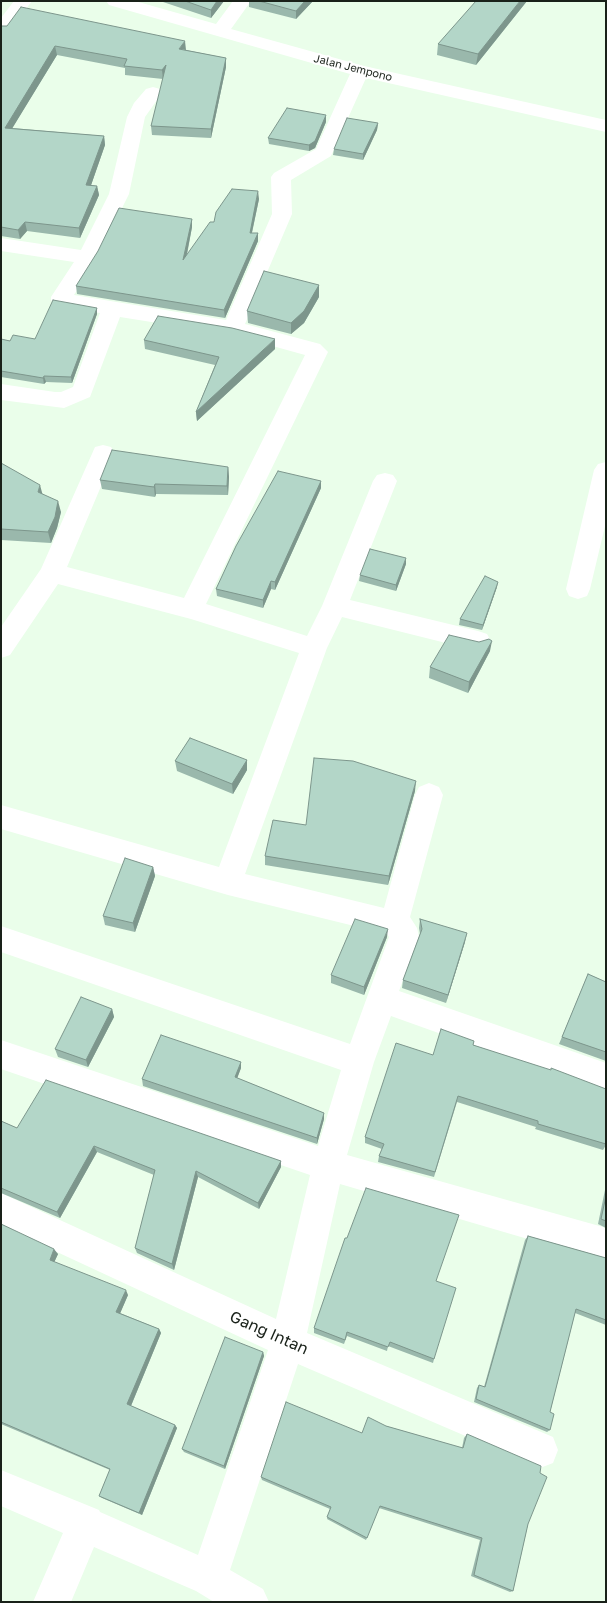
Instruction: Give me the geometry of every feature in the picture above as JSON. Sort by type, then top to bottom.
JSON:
[{"type":"street","points":[[1,30],[23,1]]},
{"type":"street","name":"Jalan Jempono","points":[[115,1],[360,71],[606,126]]},
{"type":"street","points":[[220,31],[242,1]]},
{"type":"street","points":[[233,328],[282,214],[284,196],[281,177],[324,152],[360,71]]},
{"type":"street","points":[[153,93],[141,107],[136,117],[119,194],[87,258],[62,297],[62,300],[233,328],[312,349],[317,352],[191,609]]},
{"type":"street","points":[[1,244],[87,258]]},
{"type":"street","points":[[1,392],[64,400],[82,392],[112,309]]},
{"type":"street","points":[[1,648],[52,573],[103,453]]},
{"type":"street","points":[[578,589],[606,470]]},
{"type":"street","points":[[228,882],[314,648],[335,606],[385,481]]},
{"type":"street","points":[[52,573],[191,609],[314,648]]},
{"type":"street","points":[[335,606],[478,641]]},
{"type":"street","points":[[394,923],[429,795]]},
{"type":"street","points":[[1,817],[228,882],[394,923],[402,928],[404,937],[359,1062],[328,1165],[288,1342],[209,1578]]},
{"type":"street","points":[[1,939],[359,1062]]},
{"type":"street","points":[[382,999],[606,1078]]},
{"type":"street","points":[[1,1054],[328,1165],[603,1244]]},
{"type":"street","name":"Gang Intan","points":[[1,1209],[288,1342],[540,1450]]},
{"type":"street","points":[[1,1488],[86,1523],[209,1578],[250,1602]]},
{"type":"street","points":[[52,1602],[86,1523]]},
{"type":"building","points":[[185,1],[217,1],[211,10]]},
{"type":"building","points":[[259,1],[305,1],[296,11]]},
{"type":"building","points":[[476,1],[520,1],[478,54],[438,44]]},
{"type":"building","points":[[21,7],[185,41],[179,49],[226,58],[211,129],[151,126],[166,65],[162,70],[124,66],[127,59],[55,46],[5,128],[104,136],[86,185],[97,186],[79,228],[25,222],[18,230],[1,227],[1,26],[7,26]]},
{"type":"building","points":[[287,108],[326,115],[315,141],[309,145],[268,138]]},
{"type":"building","points":[[347,118],[378,123],[363,154],[334,149]]},
{"type":"building","points":[[232,189],[258,191],[250,233],[258,233],[224,310],[76,286],[98,251],[119,208],[192,219],[183,260],[210,222],[214,222],[216,212]]},
{"type":"building","points":[[264,271],[319,285],[304,311],[291,323],[247,311]]},
{"type":"building","points":[[53,300],[97,308],[71,377],[44,376],[43,378],[1,371],[1,339],[10,341],[13,335],[35,339]]},
{"type":"building","points":[[158,316],[232,328],[275,339],[196,412],[219,357],[144,340]]},
{"type":"building","points":[[112,450],[228,467],[227,486],[155,484],[154,487],[100,480]]},
{"type":"building","points":[[1,463],[40,485],[38,492],[58,501],[55,517],[48,532],[1,529]]},
{"type":"building","points":[[278,471],[321,481],[275,582],[271,581],[263,600],[216,589],[236,546]]},
{"type":"building","points":[[370,549],[406,558],[396,585],[360,575]]},
{"type":"building","points":[[485,576],[498,582],[483,625],[460,619]]},
{"type":"building","points":[[449,635],[479,642],[489,639],[492,641],[469,682],[430,667]]},
{"type":"building","points":[[190,738],[247,760],[232,784],[175,761]]},
{"type":"building","points":[[314,758],[353,761],[416,781],[389,876],[265,856],[273,820],[306,825]]},
{"type":"building","points":[[125,858],[153,867],[133,923],[103,916]]},
{"type":"building","points":[[355,919],[388,929],[364,987],[331,975]]},
{"type":"building","points":[[420,919],[467,933],[448,995],[403,980],[422,929]]},
{"type":"building","points":[[588,974],[606,982],[606,1052],[562,1037]]},
{"type":"building","points":[[81,997],[112,1009],[86,1060],[55,1049]]},
{"type":"building","points":[[441,1029],[474,1041],[473,1045],[551,1070],[551,1068],[606,1089],[606,1144],[538,1124],[538,1121],[458,1096],[435,1172],[379,1156],[384,1144],[365,1137],[396,1043],[433,1055]]},
{"type":"building","points":[[161,1035],[241,1062],[235,1077],[324,1113],[317,1138],[142,1079]]},
{"type":"building","points":[[46,1080],[281,1161],[258,1203],[196,1171],[172,1264],[135,1248],[155,1170],[94,1146],[57,1212],[1,1188],[1,1121],[17,1128]]},
{"type":"building","points":[[366,1188],[459,1215],[436,1281],[456,1288],[434,1359],[390,1342],[388,1347],[347,1332],[345,1340],[314,1328],[345,1238],[347,1238]]},
{"type":"building","points":[[606,1196],[606,1221],[601,1219]]},
{"type":"building","points":[[1,1224],[54,1249],[50,1260],[126,1290],[116,1312],[159,1329],[127,1404],[175,1425],[139,1513],[99,1496],[110,1469],[1,1422]]},
{"type":"building","points":[[528,1236],[606,1258],[606,1320],[576,1309],[550,1412],[554,1414],[550,1430],[476,1399],[479,1385],[485,1387]]},
{"type":"building","points":[[225,1337],[263,1352],[224,1466],[182,1449]]},
{"type":"building","points":[[286,1402],[362,1433],[368,1417],[386,1426],[463,1448],[467,1434],[541,1466],[540,1473],[547,1477],[528,1524],[513,1591],[474,1575],[482,1538],[380,1506],[367,1538],[327,1517],[331,1507],[261,1477]]}]
